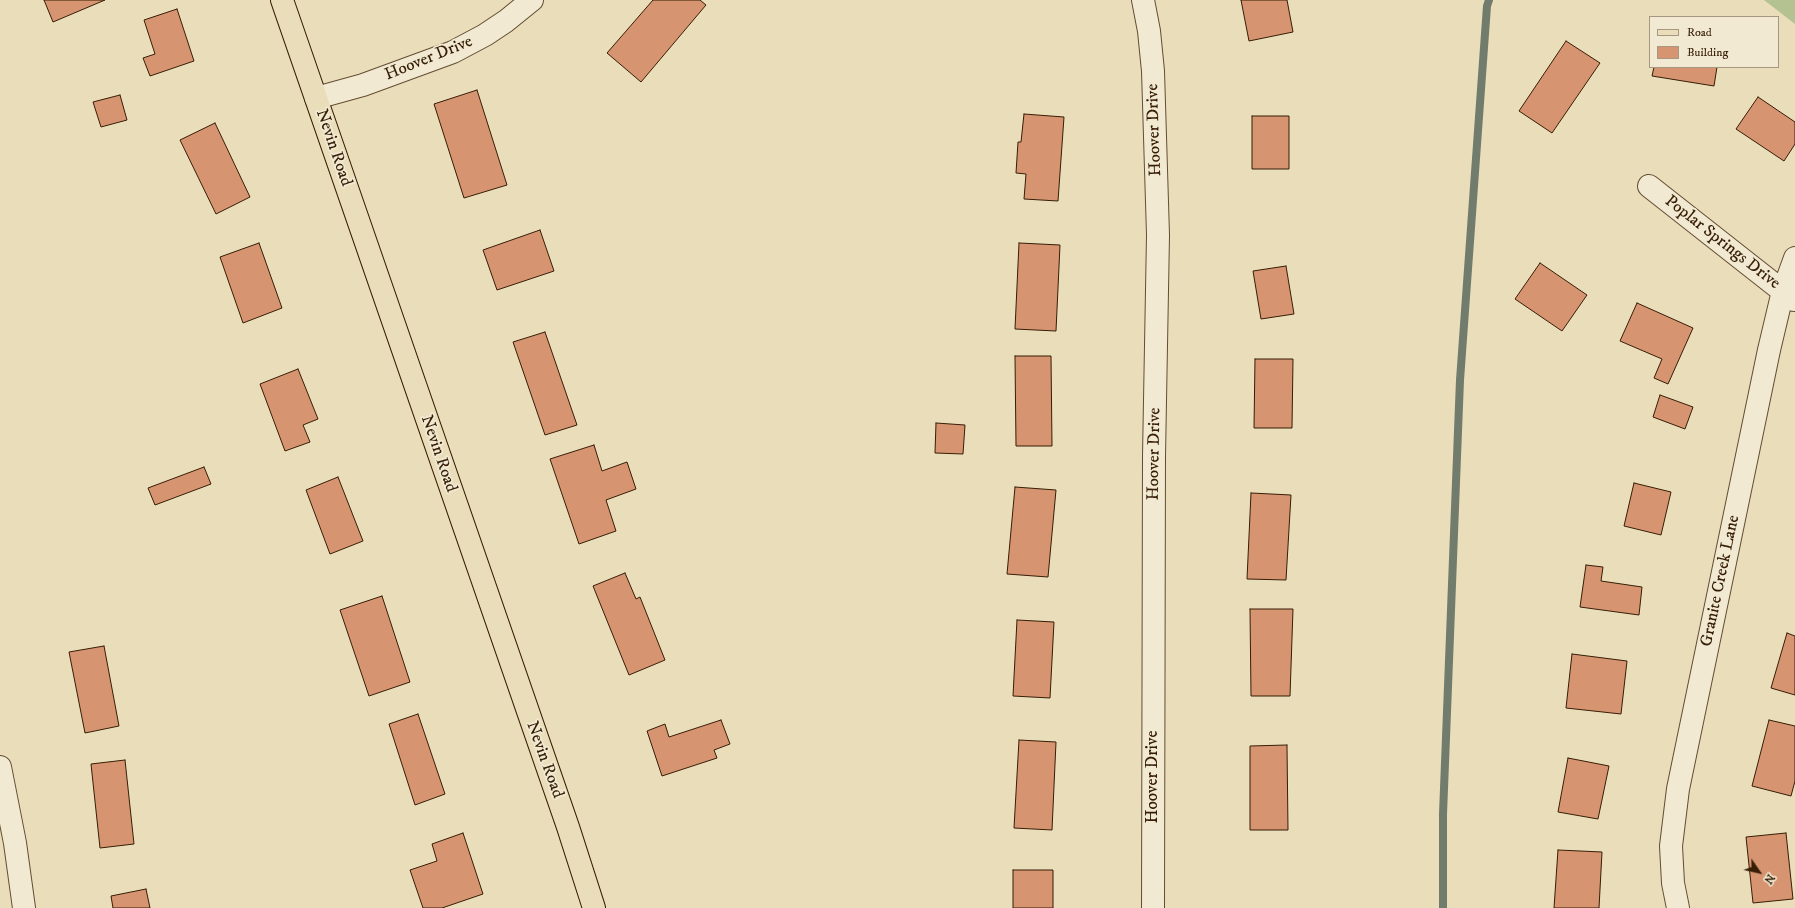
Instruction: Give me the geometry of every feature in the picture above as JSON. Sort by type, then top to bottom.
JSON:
[{"type":"main road","name":"Nevin Road","points":[[282,0],[568,827],[594,908]]},
{"type":"street","name":"Hoover Drive","points":[[316,98],[363,85],[453,52],[485,35],[506,21],[532,0]]},
{"type":"street","name":"Hoover Drive","points":[[1142,0],[1149,31],[1153,71],[1158,236],[1154,456],[1153,908]]},
{"type":"street","name":"Poplar Springs Drive","points":[[1649,186],[1789,296]]},
{"type":"street","name":"Granite Creek Lane","points":[[1678,908],[1673,883],[1671,846],[1678,789],[1769,350],[1789,296],[1795,258]]},
{"type":"street","points":[[0,767],[15,844],[24,908]]},
{"type":"green space","points":[[1764,0],[1795,0],[1795,24]]},
{"type":"building","points":[[44,0],[105,0],[53,22]]},
{"type":"building","points":[[653,0],[700,0],[706,5],[641,82],[607,53]]},
{"type":"building","points":[[1241,0],[1287,0],[1293,32],[1249,41]]},
{"type":"building","points":[[177,9],[194,61],[150,76],[143,58],[155,54],[144,20]]},
{"type":"building","points":[[1566,41],[1600,63],[1552,133],[1519,111]]},
{"type":"building","points":[[1654,68],[1717,68],[1714,86],[1652,76]]},
{"type":"building","points":[[477,90],[507,185],[464,198],[434,104]]},
{"type":"building","points":[[120,95],[127,120],[101,127],[93,102]]},
{"type":"building","points":[[1758,97],[1795,122],[1795,144],[1784,161],[1736,129]]},
{"type":"building","points":[[1024,114],[1064,117],[1058,201],[1024,199],[1026,174],[1016,173],[1018,142],[1021,142]]},
{"type":"building","points":[[1252,116],[1289,116],[1289,169],[1252,169]]},
{"type":"building","points":[[215,123],[250,197],[216,214],[180,140]]},
{"type":"building","points":[[540,230],[554,271],[497,290],[483,250]]},
{"type":"building","points":[[259,243],[282,308],[243,323],[220,257]]},
{"type":"building","points":[[1019,243],[1060,245],[1056,331],[1015,329]]},
{"type":"building","points":[[1540,263],[1587,295],[1562,331],[1515,299]]},
{"type":"building","points":[[1286,266],[1294,314],[1261,319],[1253,271]]},
{"type":"building","points":[[1637,303],[1693,328],[1668,384],[1654,378],[1662,359],[1620,341]]},
{"type":"building","points":[[545,332],[577,425],[545,435],[513,342]]},
{"type":"building","points":[[1015,356],[1051,356],[1052,446],[1016,446]]},
{"type":"building","points":[[1255,359],[1293,359],[1292,428],[1254,428]]},
{"type":"building","points":[[298,369],[318,419],[303,425],[310,442],[285,451],[260,384]]},
{"type":"building","points":[[1660,395],[1693,407],[1685,429],[1653,417]]},
{"type":"building","points":[[936,423],[965,425],[963,454],[935,453]]},
{"type":"building","points":[[594,445],[602,471],[627,462],[636,489],[606,500],[616,531],[579,544],[550,459]]},
{"type":"building","points":[[204,467],[211,484],[155,505],[148,488]]},
{"type":"building","points":[[338,477],[363,541],[330,554],[306,490]]},
{"type":"building","points":[[1634,483],[1671,492],[1661,535],[1624,526]]},
{"type":"building","points":[[1015,487],[1056,490],[1048,577],[1007,574]]},
{"type":"building","points":[[1251,493],[1291,495],[1286,580],[1247,579]]},
{"type":"building","points":[[1586,565],[1603,567],[1601,581],[1642,587],[1639,615],[1580,607]]},
{"type":"building","points":[[625,573],[636,599],[640,597],[665,660],[629,675],[593,586]]},
{"type":"building","points":[[382,596],[410,682],[369,696],[340,610]]},
{"type":"building","points":[[1250,609],[1293,609],[1290,696],[1251,696]]},
{"type":"building","points":[[1017,620],[1054,622],[1050,698],[1013,696]]},
{"type":"building","points":[[1787,633],[1795,636],[1795,695],[1771,688]]},
{"type":"building","points":[[104,646],[119,726],[85,733],[69,652]]},
{"type":"building","points":[[1572,654],[1627,661],[1621,714],[1566,708]]},
{"type":"building","points":[[418,714],[445,794],[415,805],[389,724]]},
{"type":"building","points":[[721,720],[730,744],[714,750],[717,758],[662,776],[647,731],[665,724],[669,737]]},
{"type":"building","points":[[1769,720],[1795,726],[1795,781],[1791,796],[1752,786]]},
{"type":"building","points":[[1019,740],[1056,742],[1052,830],[1014,828]]},
{"type":"building","points":[[1287,745],[1288,830],[1250,830],[1250,746]]},
{"type":"building","points":[[1568,758],[1609,766],[1598,819],[1558,812]]},
{"type":"building","points":[[125,760],[134,844],[100,848],[91,764]]},
{"type":"building","points":[[463,833],[483,894],[442,908],[423,908],[410,870],[437,861],[432,844]]},
{"type":"building","points":[[1786,833],[1793,899],[1753,903],[1746,837]]},
{"type":"building","points":[[1558,850],[1602,852],[1599,908],[1554,908]]},
{"type":"building","points":[[1013,870],[1053,870],[1053,908],[1013,908]]},
{"type":"building","points":[[146,889],[150,908],[113,908],[111,896]]},
{"type":"waterway","points":[[1443,908],[1443,814],[1460,380],[1487,6],[1489,0]]}]
